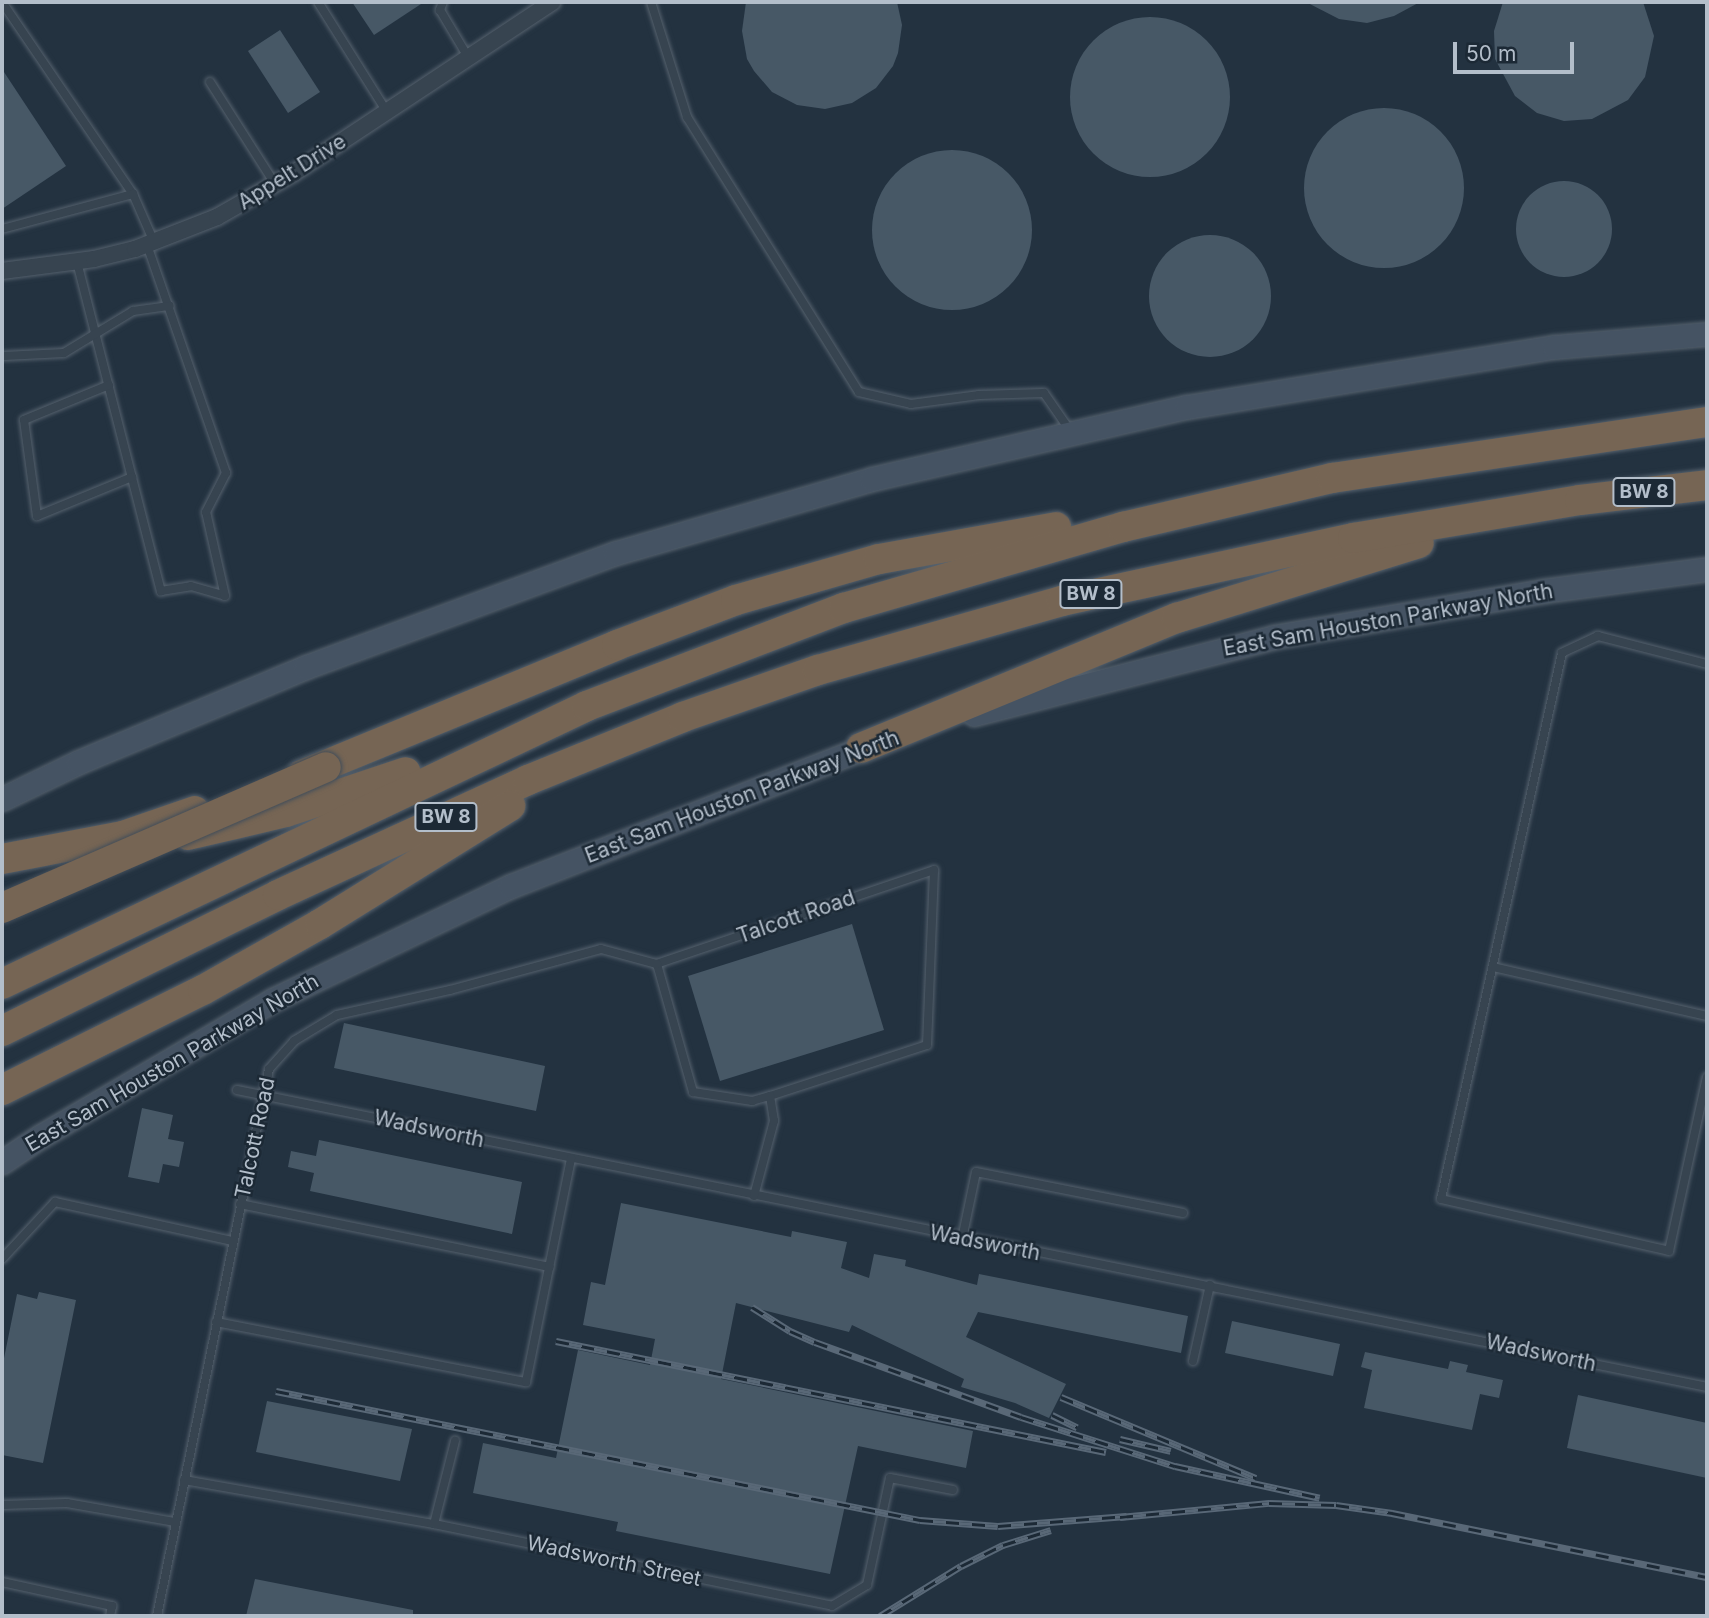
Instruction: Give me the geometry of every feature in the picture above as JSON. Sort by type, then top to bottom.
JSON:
[{"type":"highway","name":"BW 8","points":[[2,984],[587,706],[765,636],[937,579],[1123,527],[1332,478],[1707,422]]},
{"type":"highway","points":[[2,908],[489,697],[678,621],[845,568],[928,549],[1332,478]]},
{"type":"highway","name":"BW 8","points":[[2,1031],[278,895],[616,743],[818,670],[1049,604],[1353,538],[1580,500],[1707,485]]},
{"type":"highway","points":[[861,748],[1177,618],[1377,555],[1580,500]]},
{"type":"highway","points":[[2,877],[286,812],[429,764],[587,706]]},
{"type":"highway","points":[[2,1090],[203,990],[297,937],[616,743]]},
{"type":"highway","points":[[2,859],[123,836],[326,768]]},
{"type":"highway","points":[[2,1078],[50,1067]]},
{"type":"main road","points":[[2,799],[79,762],[306,667],[616,553],[872,479],[1187,407],[1554,347],[1707,334]]},
{"type":"main road","name":"East Sam Houston Parkway North","points":[[2,1162],[41,1136],[285,994],[511,886],[861,748],[1011,704],[1274,636],[1542,591],[1707,569]]},
{"type":"street","name":"Appelt Drive","points":[[2,271],[77,262],[150,243],[217,217],[275,184],[552,2]]},
{"type":"lane","points":[[2,2],[133,194],[226,473],[206,512],[225,596],[191,586],[161,591],[77,262]]},
{"type":"lane","points":[[318,2],[387,111]]},
{"type":"lane","points":[[443,2],[440,10],[468,57]]},
{"type":"lane","points":[[651,2],[687,117],[859,392],[911,404],[979,395],[1044,393],[1073,434]]},
{"type":"lane","points":[[210,82],[275,184]]},
{"type":"lane","points":[[2,229],[133,194]]},
{"type":"lane","points":[[4,356],[64,354],[96,332],[133,312],[170,306]]},
{"type":"lane","points":[[109,385],[24,420],[37,516],[132,477]]},
{"type":"lane","points":[[1707,664],[1598,636],[1562,653],[1441,1199],[1669,1251],[1707,1077]]},
{"type":"lane","name":"Talcott Road","points":[[157,1616],[263,1094],[269,1069],[294,1041],[337,1015],[450,990],[601,949],[657,964],[934,870],[927,1045],[770,1096]]},
{"type":"lane","points":[[657,964],[693,1092],[752,1101],[770,1096],[774,1121],[754,1196]]},
{"type":"lane","points":[[1493,967],[1707,1016]]},
{"type":"lane","name":"Wadsworth","points":[[237,1090],[962,1239],[1210,1285],[1707,1387]]},
{"type":"lane","points":[[215,1322],[526,1382],[571,1158]]},
{"type":"lane","points":[[962,1239],[976,1172],[1183,1213]]},
{"type":"lane","points":[[2,1259],[55,1202],[233,1241]]},
{"type":"lane","points":[[240,1204],[550,1267]]},
{"type":"lane","points":[[1193,1361],[1210,1285]]},
{"type":"lane","points":[[434,1524],[455,1441]]},
{"type":"lane","name":"Wadsworth Street","points":[[184,1480],[434,1524],[832,1606],[867,1585],[890,1478],[953,1490]]},
{"type":"lane","points":[[2,1505],[68,1503],[176,1522]]},
{"type":"lane","points":[[2,1582],[112,1606],[110,1616]]},
{"type":"building","points":[[352,2],[424,2],[374,35]]},
{"type":"building","points":[[746,2],[897,2],[902,25],[893,66],[876,88],[852,103],[825,109],[797,105],[772,92],[747,59],[742,31]]},
{"type":"building","points":[[1306,2],[1420,2],[1394,16],[1367,23],[1339,19]]},
{"type":"building","points":[[1503,2],[1643,2],[1654,36],[1645,77],[1628,100],[1592,119],[1564,121],[1537,113],[1515,96],[1495,59],[1494,31]]},
{"type":"building","points":[[1150,17],[1181,23],[1207,40],[1224,66],[1230,97],[1224,128],[1207,154],[1181,171],[1150,177],[1119,171],[1093,154],[1076,128],[1070,97],[1076,66],[1093,40],[1119,23]]},
{"type":"building","points":[[280,30],[320,92],[288,113],[248,51]]},
{"type":"building","points":[[2,69],[66,166],[2,209]]},
{"type":"building","points":[[1384,108],[1415,114],[1441,131],[1458,157],[1464,188],[1458,219],[1441,245],[1415,262],[1384,268],[1353,262],[1327,245],[1310,219],[1304,188],[1310,157],[1327,131],[1353,114]]},
{"type":"building","points":[[952,150],[983,156],[1009,173],[1026,199],[1032,230],[1026,261],[1009,287],[983,304],[952,310],[921,304],[895,287],[878,261],[872,230],[878,199],[895,173],[921,156]]},
{"type":"building","points":[[1564,181],[1582,184],[1598,195],[1609,211],[1612,229],[1609,247],[1598,263],[1582,274],[1564,277],[1546,274],[1530,263],[1519,247],[1516,229],[1519,211],[1530,195],[1546,184]]},
{"type":"building","points":[[1210,235],[1233,240],[1253,253],[1266,273],[1271,296],[1266,319],[1253,339],[1233,352],[1210,357],[1187,352],[1167,339],[1154,319],[1149,296],[1154,273],[1167,253],[1187,240]]},
{"type":"building","points":[[852,924],[884,1030],[720,1081],[688,976]]},
{"type":"building","points":[[344,1023],[545,1066],[536,1111],[334,1068]]},
{"type":"building","points":[[142,1108],[173,1115],[168,1139],[184,1142],[179,1167],[163,1164],[159,1183],[128,1177]]},
{"type":"building","points":[[319,1140],[522,1182],[512,1234],[310,1191],[314,1173],[288,1167],[291,1151],[316,1156]]},
{"type":"building","points":[[621,1203],[791,1237],[792,1231],[847,1242],[841,1268],[869,1278],[874,1254],[906,1260],[905,1266],[977,1285],[979,1274],[1188,1316],[1181,1353],[978,1312],[966,1337],[1066,1384],[1049,1418],[1015,1403],[961,1387],[964,1379],[852,1325],[849,1332],[736,1303],[721,1379],[973,1431],[966,1468],[858,1446],[830,1574],[616,1531],[618,1522],[473,1493],[483,1443],[556,1458],[578,1350],[650,1365],[655,1339],[583,1325],[591,1282],[605,1285]]},
{"type":"building","points":[[39,1292],[76,1300],[43,1463],[2,1455],[2,1368],[17,1294],[37,1299]]},
{"type":"building","points":[[1232,1321],[1340,1344],[1333,1376],[1225,1353]]},
{"type":"building","points":[[1365,1352],[1448,1369],[1450,1361],[1468,1365],[1466,1372],[1503,1380],[1499,1398],[1480,1394],[1472,1430],[1364,1408],[1372,1370],[1361,1367]]},
{"type":"building","points":[[1578,1395],[1707,1423],[1707,1478],[1567,1448]]},
{"type":"building","points":[[267,1401],[412,1429],[400,1481],[256,1452]]},
{"type":"building","points":[[255,1579],[413,1610],[413,1616],[246,1616]]},
{"type":"railway","points":[[752,1307],[790,1331],[815,1342],[1021,1417],[1175,1466],[1320,1498]]},
{"type":"railway","points":[[556,1341],[1106,1452]]},
{"type":"railway","points":[[276,1391],[920,1520],[998,1526],[1127,1516]]},
{"type":"railway","points":[[1061,1397],[1256,1478]]},
{"type":"railway","points":[[1052,1415],[1077,1427]]},
{"type":"railway","points":[[1120,1439],[1171,1451]]},
{"type":"railway","points":[[1120,1517],[1269,1503],[1336,1505],[1392,1513],[1707,1577]]},
{"type":"railway","points":[[880,1616],[961,1566],[1003,1545],[1051,1530]]}]
